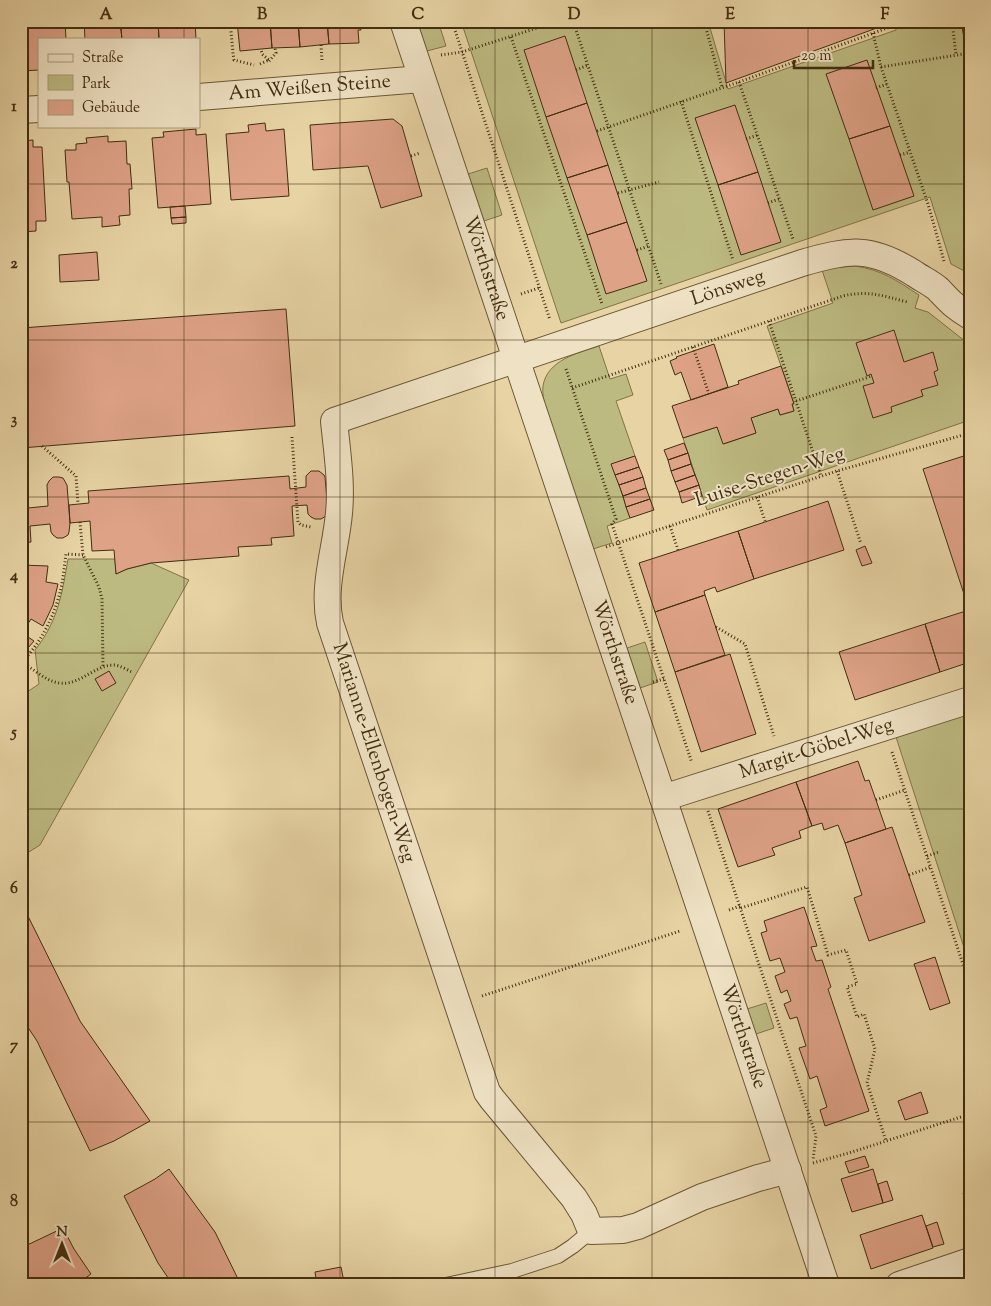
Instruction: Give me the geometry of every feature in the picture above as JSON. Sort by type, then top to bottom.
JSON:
[{"type":"street","name":"Wörthstraße","points":[[403,21],[826,1285]]},
{"type":"street","name":"Am Weißen Steine","points":[[200,97],[419,69]]},
{"type":"street","points":[[21,110],[38,109]]},
{"type":"street","name":"Lönsweg","points":[[516,360],[802,263],[848,252],[880,256],[897,262],[937,288],[954,305],[970,316]]},
{"type":"street","name":"Lönsweg","points":[[937,288],[958,295],[970,303]]},
{"type":"street","name":"Marianne-Ellenbogen-Weg","points":[[516,360],[334,421],[340,497],[337,532],[328,590],[328,612],[487,1092],[574,1198],[592,1231]]},
{"type":"street","name":"Margit-Göbel-Weg","points":[[663,798],[970,700]]},
{"type":"street","points":[[592,1231],[624,1230],[638,1226],[702,1197],[788,1170]]},
{"type":"street","points":[[898,1285],[970,1261]]},
{"type":"lane","points":[[446,1285],[512,1271],[558,1256],[592,1231]]},
{"type":"path","points":[[230,21],[234,60],[254,65],[260,64],[269,60],[262,54],[262,49]]},
{"type":"path","points":[[452,21],[616,519],[612,524],[618,543],[816,1136],[812,1163],[970,1114]]},
{"type":"path","points":[[419,69],[462,52],[559,21]]},
{"type":"path","points":[[573,21],[670,308]]},
{"type":"path","points":[[704,21],[722,87]]},
{"type":"path","points":[[597,131],[873,33],[890,26],[890,21]]},
{"type":"path","points":[[952,21],[956,55]]},
{"type":"path","points":[[361,25],[375,24]]},
{"type":"path","points":[[873,33],[881,67],[928,204],[946,266],[937,288]]},
{"type":"path","points":[[512,37],[610,329]]},
{"type":"path","points":[[881,67],[970,53]]},
{"type":"path","points":[[576,70],[588,66]]},
{"type":"path","points":[[739,82],[802,263]]},
{"type":"path","points":[[876,88],[887,84]]},
{"type":"path","points":[[681,101],[741,284]]},
{"type":"path","points":[[746,139],[758,135]]},
{"type":"path","points":[[900,155],[910,152]]},
{"type":"path","points":[[618,193],[659,182]]},
{"type":"path","points":[[768,203],[779,200]]},
{"type":"path","points":[[637,250],[649,246]]},
{"type":"path","points":[[572,388],[856,293],[874,294],[909,303]]},
{"type":"path","points":[[769,321],[821,476]]},
{"type":"path","points":[[693,347],[709,394]]},
{"type":"path","points":[[796,401],[872,376]]},
{"type":"path","name":"Luise-Stegen-Weg","points":[[582,555],[821,476],[970,433]]},
{"type":"path","points":[[292,437],[298,522],[300,525],[337,532]]},
{"type":"path","points":[[42,446],[76,476],[78,504]]},
{"type":"path","points":[[837,471],[861,544]]},
{"type":"path","points":[[757,497],[765,521]]},
{"type":"path","points":[[80,522],[83,555],[99,587],[102,599],[103,667]]},
{"type":"path","points":[[670,526],[678,550]]},
{"type":"path","points":[[83,555],[66,554],[60,595],[53,614],[40,638],[22,662],[50,680],[60,683],[73,682],[103,667],[116,665],[132,672]]},
{"type":"path","points":[[716,627],[745,644],[782,760]]},
{"type":"path","points":[[900,776],[968,973],[970,985]]},
{"type":"path","points":[[876,800],[905,790]]},
{"type":"path","points":[[927,856],[939,852]]},
{"type":"path","points":[[909,875],[930,867]]},
{"type":"path","points":[[741,908],[807,888],[828,955],[846,950],[857,984],[847,987],[857,1017],[864,1014],[874,1049],[867,1083],[886,1141]]},
{"type":"path","points":[[457,1004],[705,923]]},
{"type":"green space","points":[[417,21],[438,21],[446,46],[427,51]]},
{"type":"green space","points":[[461,21],[708,21],[728,89],[896,30],[896,21],[970,21],[970,274],[951,264],[930,197],[561,323]]},
{"type":"green space","points":[[487,168],[502,215],[484,221],[468,174]]},
{"type":"green space","points":[[855,266],[881,273],[919,295],[915,308],[928,312],[970,345],[970,420],[707,510],[683,438],[717,427],[724,444],[756,433],[751,418],[778,409],[780,415],[794,411],[792,404],[794,403],[767,326],[833,303],[822,270]]},
{"type":"green space","points":[[599,346],[610,379],[626,374],[633,395],[616,401],[635,456],[612,464],[630,518],[607,526],[612,543],[593,549],[545,407],[543,386],[550,370],[557,364],[573,355]]},
{"type":"green space","points":[[68,559],[115,559],[116,574],[151,563],[189,580],[40,845],[21,857],[21,696],[39,684],[35,650],[49,628],[58,607]]},
{"type":"green space","points":[[645,642],[658,682],[640,688],[627,648]]},
{"type":"green space","points":[[970,713],[970,966],[896,737]]},
{"type":"green space","points":[[766,1003],[774,1028],[756,1034],[747,1009]]},
{"type":"building","points":[[21,21],[65,21],[66,38],[38,38],[38,70],[21,71]]},
{"type":"building","points":[[84,21],[120,21],[122,38],[85,38]]},
{"type":"building","points":[[120,21],[158,21],[159,38],[122,38]]},
{"type":"building","points":[[158,21],[195,21],[196,38],[159,38]]},
{"type":"building","points":[[237,21],[270,21],[272,48],[240,51]]},
{"type":"building","points":[[270,21],[298,21],[300,47],[272,48]]},
{"type":"building","points":[[298,21],[327,21],[329,44],[300,47]]},
{"type":"building","points":[[327,21],[360,21],[361,30],[358,30],[359,43],[329,44]]},
{"type":"building","points":[[724,21],[885,21],[885,25],[726,83]]},
{"type":"building","points":[[961,21],[970,21],[970,38],[964,38]]},
{"type":"building","points":[[565,36],[587,103],[546,117],[524,50]]},
{"type":"building","points":[[867,60],[890,126],[849,139],[826,74]]},
{"type":"building","points":[[587,103],[608,165],[567,178],[546,117]]},
{"type":"building","points":[[735,105],[758,172],[718,185],[695,118]]},
{"type":"building","points":[[393,119],[402,126],[422,196],[381,208],[368,166],[313,170],[310,125]]},
{"type":"building","points":[[265,123],[266,131],[284,129],[289,196],[231,200],[226,134],[249,132],[248,125]]},
{"type":"building","points":[[890,126],[914,196],[873,210],[849,139]]},
{"type":"building","points":[[196,129],[196,135],[206,134],[211,204],[158,208],[152,138],[164,137],[163,132]]},
{"type":"building","points":[[108,136],[108,142],[126,141],[127,164],[130,164],[132,189],[129,189],[130,215],[119,216],[120,225],[102,227],[102,217],[72,219],[65,150],[76,150],[76,144],[87,143],[86,138]]},
{"type":"building","points":[[33,140],[33,147],[42,147],[46,221],[36,221],[36,231],[21,232],[21,141]]},
{"type":"building","points":[[608,165],[627,222],[587,235],[567,178]]},
{"type":"building","points":[[758,172],[781,242],[741,255],[718,185]]},
{"type":"building","points":[[185,206],[186,217],[171,218],[170,207]]},
{"type":"building","points":[[186,217],[186,223],[172,224],[171,218]]},
{"type":"building","points":[[627,222],[647,281],[606,294],[587,235]]},
{"type":"building","points":[[97,252],[99,280],[60,282],[59,255]]},
{"type":"building","points":[[286,309],[295,426],[21,448],[21,328]]},
{"type":"building","points":[[894,330],[904,362],[933,352],[938,370],[934,372],[938,385],[921,390],[923,396],[891,407],[892,412],[873,418],[863,386],[874,383],[871,374],[867,376],[856,343]]},
{"type":"building","points":[[714,344],[728,387],[691,400],[681,372],[675,375],[670,361],[676,357]]},
{"type":"building","points":[[781,366],[794,404],[792,404],[794,411],[780,415],[778,409],[751,418],[756,433],[723,444],[717,427],[683,438],[672,406],[739,384],[738,381]]},
{"type":"building","points":[[684,443],[688,453],[668,460],[664,450]]},
{"type":"building","points":[[688,453],[691,464],[671,471],[668,460]]},
{"type":"building","points":[[970,454],[970,588],[963,591],[923,469]]},
{"type":"building","points":[[635,456],[639,467],[615,475],[611,464]]},
{"type":"building","points":[[691,464],[695,475],[675,482],[671,471]]},
{"type":"building","points":[[639,467],[643,477],[619,485],[615,475]]},
{"type":"building","points":[[311,471],[319,471],[325,477],[328,512],[326,516],[321,519],[315,519],[308,514],[307,505],[292,506],[294,536],[271,538],[272,545],[238,547],[239,556],[151,563],[116,574],[114,550],[92,551],[90,521],[70,523],[69,505],[89,503],[88,491],[289,476],[290,489],[306,487],[306,476]]},
{"type":"building","points":[[695,475],[699,485],[679,492],[675,482]]},
{"type":"building","points":[[53,477],[63,478],[67,485],[70,523],[68,535],[63,538],[57,538],[51,532],[50,524],[30,526],[31,542],[21,543],[21,497],[28,496],[28,508],[48,506],[47,485]]},
{"type":"building","points":[[643,477],[646,488],[623,496],[619,485]]},
{"type":"building","points":[[699,485],[702,496],[682,503],[679,492]]},
{"type":"building","points":[[646,488],[650,499],[626,507],[623,496]]},
{"type":"building","points":[[650,499],[654,510],[630,518],[626,507]]},
{"type":"building","points":[[828,501],[844,550],[754,579],[738,531]]},
{"type":"building","points":[[738,531],[754,579],[717,592],[715,587],[704,591],[705,595],[655,612],[639,563]]},
{"type":"building","points":[[865,546],[872,563],[862,566],[856,550]]},
{"type":"building","points":[[21,565],[48,566],[46,582],[58,584],[53,605],[43,626],[31,619],[22,633],[34,641],[21,656]]},
{"type":"building","points":[[970,588],[970,610],[969,610],[963,591]]},
{"type":"building","points":[[705,595],[725,655],[675,672],[655,612]]},
{"type":"building","points":[[969,610],[970,662],[940,672],[925,624]]},
{"type":"building","points":[[925,624],[940,672],[855,700],[839,652]]},
{"type":"building","points":[[730,654],[756,734],[701,752],[675,672]]},
{"type":"building","points":[[109,671],[116,683],[102,691],[95,679]]},
{"type":"building","points":[[858,761],[865,781],[869,780],[886,829],[845,843],[838,825],[824,830],[822,823],[812,826],[796,782]]},
{"type":"building","points":[[796,782],[812,826],[799,831],[801,838],[772,848],[775,855],[738,867],[718,809]]},
{"type":"building","points":[[892,827],[925,922],[869,941],[854,898],[862,895],[845,843]]},
{"type":"building","points":[[21,902],[80,1021],[150,1121],[114,1141],[90,1151],[37,1041],[21,1017]]},
{"type":"building","points":[[804,907],[817,946],[811,947],[816,961],[822,960],[831,987],[828,989],[869,1111],[825,1126],[820,1110],[827,1107],[817,1076],[810,1079],[799,1048],[806,1046],[797,1017],[790,1019],[784,1004],[791,1001],[787,990],[781,993],[775,976],[785,972],[780,958],[770,961],[761,933],[767,931],[764,921]]},
{"type":"building","points":[[935,957],[950,1003],[930,1010],[914,964]]},
{"type":"building","points":[[921,1092],[928,1113],[905,1120],[898,1101]]},
{"type":"building","points":[[865,1156],[869,1167],[849,1173],[845,1162]]},
{"type":"building","points":[[169,1169],[215,1232],[241,1285],[173,1285],[158,1263],[124,1196]]},
{"type":"building","points":[[873,1169],[883,1203],[852,1212],[841,1179]]},
{"type":"building","points":[[887,1181],[893,1200],[883,1203],[878,1184]]},
{"type":"building","points":[[970,1191],[970,1214],[963,1193]]},
{"type":"building","points":[[922,1215],[933,1248],[871,1269],[860,1235]]},
{"type":"building","points":[[937,1222],[944,1244],[933,1247],[926,1226]]},
{"type":"building","points":[[63,1228],[74,1249],[91,1274],[76,1285],[21,1285],[21,1248]]},
{"type":"building","points":[[341,1267],[344,1282],[317,1285],[315,1272]]}]
